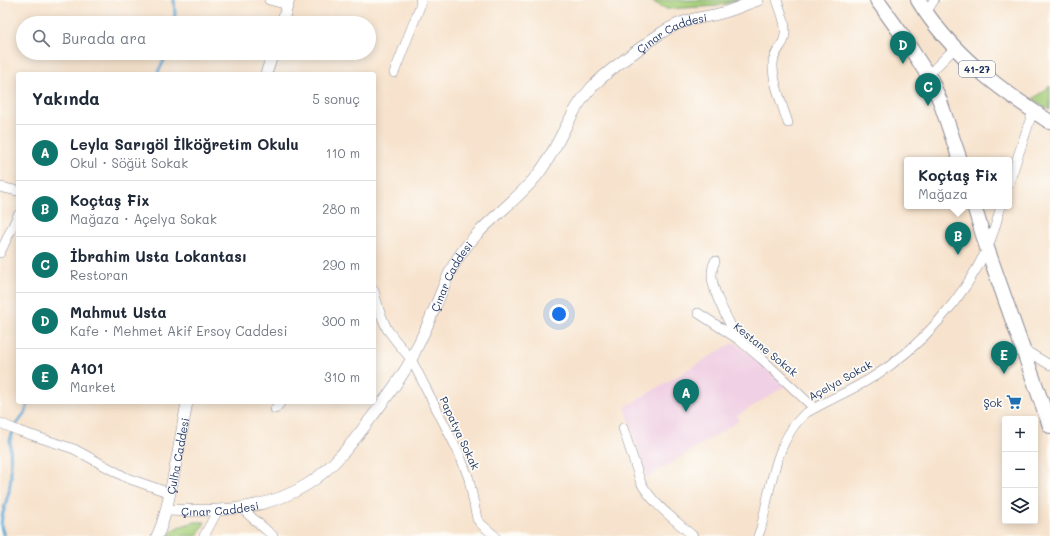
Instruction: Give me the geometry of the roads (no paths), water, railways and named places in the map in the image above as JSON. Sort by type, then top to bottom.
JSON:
[{"type":"main road","points":[[877,0],[902,35],[928,76],[940,101],[959,157]]},
{"type":"main road","name":"41-27","points":[[918,0],[942,35],[955,48],[999,88],[1050,122]]},
{"type":"main road","points":[[975,209],[987,248],[1050,426]]},
{"type":"street","points":[[269,0],[289,2],[284,16]]},
{"type":"street","points":[[394,73],[422,1],[420,0]]},
{"type":"street","name":"Çınar Caddesi","points":[[157,536],[167,510],[218,510],[240,508],[285,496],[309,484],[323,472],[340,456],[367,424],[411,359],[431,318],[452,269],[462,252],[485,226],[538,174],[576,107],[595,84],[624,60],[660,34],[678,24],[725,12],[758,0]]},
{"type":"street","points":[[777,0],[785,27],[785,34],[784,41],[773,59],[773,73],[788,123]]},
{"type":"street","points":[[926,13],[934,0]]},
{"type":"street","points":[[928,76],[955,48]]},
{"type":"street","points":[[267,72],[270,60]]},
{"type":"street","points":[[1012,173],[1033,111]]},
{"type":"street","points":[[0,187],[16,191]]},
{"type":"street","name":"Açelya Sokak","points":[[758,536],[776,463],[785,440],[800,418],[814,408],[847,393],[875,376],[919,341],[951,306],[966,285],[987,248],[1000,209]]},
{"type":"street","points":[[0,253],[16,219]]},
{"type":"street","points":[[715,261],[712,269],[712,281],[738,339]]},
{"type":"street","name":"Papatya Sokak","points":[[377,311],[392,337],[411,359],[462,460],[469,479],[477,519],[496,536]]},
{"type":"street","name":"Kestane Sokak","points":[[698,313],[738,339],[769,365],[814,408]]},
{"type":"street","points":[[1023,349],[1050,365]]},
{"type":"street","name":"Çulha Caddesi","points":[[167,510],[187,404]]},
{"type":"street","points":[[0,423],[9,428],[74,449],[127,478],[170,493]]},
{"type":"street","points":[[623,428],[641,483],[645,490],[660,508],[693,536]]},
{"type":"street","points":[[240,508],[273,536]]},
{"type":"street","points":[[204,536],[218,510]]},
{"type":"waterway","points":[[174,0],[175,16]]},
{"type":"waterway","points":[[158,72],[164,60]]},
{"type":"waterway","points":[[4,536],[1,526],[11,477],[10,440],[15,426],[25,413],[28,404]]},
{"type":"place","name":"Mahmut Usta","points":[[903,64]]},
{"type":"place","name":"İbrahim Usta Lokantası","points":[[928,106]]},
{"type":"place","name":"Koçtaş Fix","points":[[958,255]]},
{"type":"place","name":"A101","points":[[1004,374]]},
{"type":"place","name":"Şok","points":[[1014,402]]},
{"type":"place","name":"Leyla Sarıgöl İlköğretim Okulu","points":[[686,412]]}]
